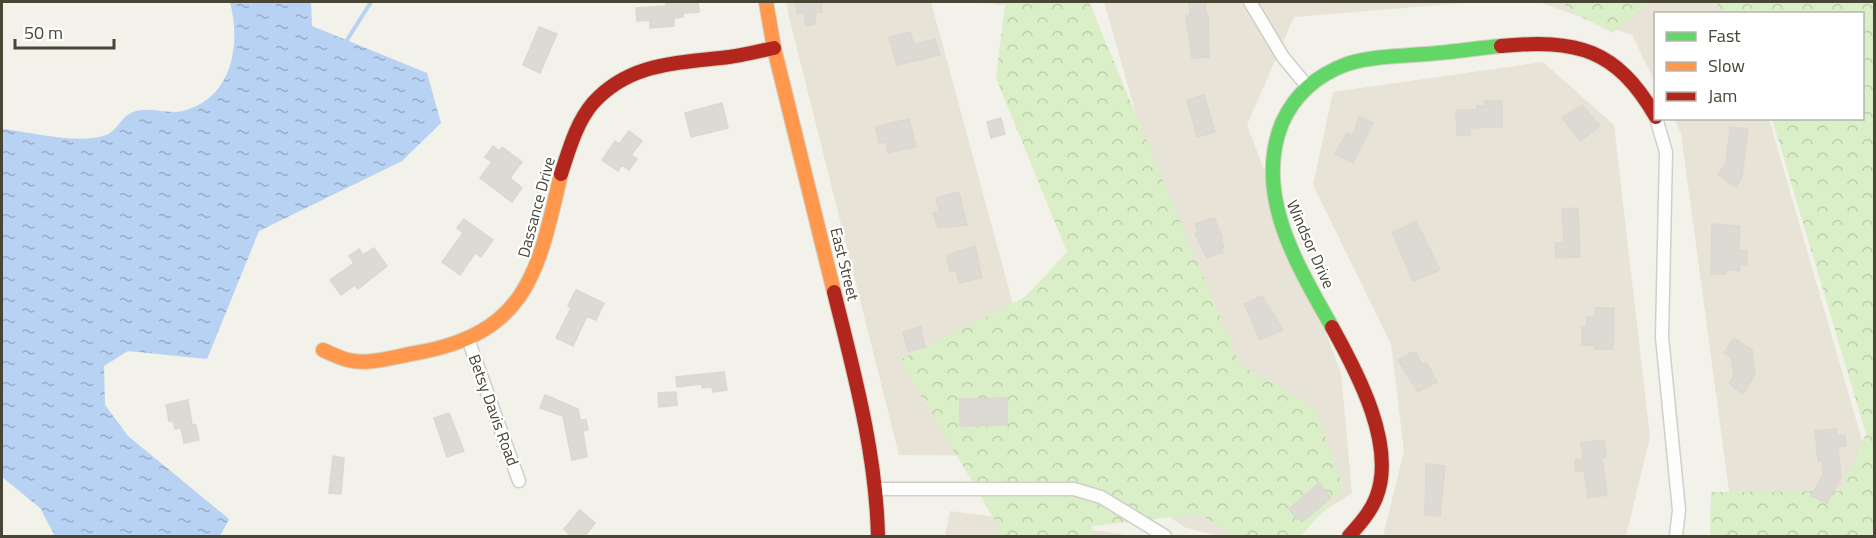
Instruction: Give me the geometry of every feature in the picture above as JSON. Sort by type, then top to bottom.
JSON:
[{"type":"street","name":"East Street","points":[[766,2],[774,48],[866,423],[877,489],[878,537]]},
{"type":"street","points":[[1250,2],[1283,57],[1307,86]]},
{"type":"street","name":"Windsor Drive","points":[[1349,537],[1377,494],[1382,444],[1378,427],[1362,389],[1295,256],[1274,206],[1271,188],[1274,147],[1284,117],[1307,86],[1329,73],[1362,60],[1554,45],[1587,50],[1614,64],[1647,102],[1654,114]]},
{"type":"street","name":"Dassance Drive","points":[[323,350],[352,361],[366,361],[468,339],[501,320],[523,296],[542,256],[573,135],[588,110],[602,93],[623,78],[645,68],[774,48]]},
{"type":"street","name":"Windsor Drive","points":[[1657,120],[1666,152],[1662,337],[1679,510],[1676,537]]},
{"type":"street","name":"Betsy Davis Road","points":[[468,339],[519,480]]},
{"type":"street","points":[[877,489],[1074,489],[1101,497],[1165,537]]},
{"type":"shaded area","points":[[787,2],[931,2],[1032,374],[1213,385],[1104,2],[1477,2],[1294,17],[1247,125],[1341,373],[1352,493],[1285,536],[1219,536],[1184,527],[1081,456],[899,455]]},
{"type":"shaded area","points":[[1539,2],[1735,2],[1739,12],[1654,12],[1654,80],[1632,35]]},
{"type":"shaded area","points":[[1543,62],[1614,125],[1650,437],[1626,536],[1383,536],[1404,451],[1391,344],[1313,185],[1333,92]]},
{"type":"shaded area","points":[[1674,120],[1769,120],[1874,482],[1874,518],[1732,513],[1681,133]]},
{"type":"shaded area","points":[[950,511],[1122,534],[1124,536],[945,536]]},
{"type":"green space","points":[[970,2],[1089,2],[1240,365],[1315,407],[1343,488],[1301,536],[1236,536],[1200,514],[1092,526],[1092,536],[997,536],[999,527],[900,360],[1025,297],[1067,252],[996,78],[1005,5]]},
{"type":"green space","points":[[1565,2],[1649,2],[1613,33],[1565,9]]},
{"type":"green space","points":[[1715,2],[1874,2],[1874,536],[1710,536],[1711,492],[1840,491],[1866,434],[1772,120],[1864,120],[1864,12],[1725,12]]},
{"type":"water","points":[[230,2],[311,2],[312,26],[427,73],[441,123],[402,161],[259,231],[207,359],[128,351],[104,366],[105,405],[128,436],[229,519],[220,536],[55,536],[40,508],[2,477],[2,129],[55,137],[95,138],[111,132],[125,117],[135,111],[177,112],[200,104],[223,82],[229,67],[234,35]]},
{"type":"building","points":[[665,2],[698,2],[699,12],[683,13],[683,17],[674,18],[674,26],[650,28],[650,20],[637,21],[636,8],[666,6]]},
{"type":"building","points":[[796,2],[821,2],[822,12],[814,13],[816,24],[806,26],[804,13],[797,13]]},
{"type":"building","points":[[1189,2],[1205,2],[1206,15],[1208,15],[1209,57],[1192,58],[1186,16],[1190,15]]},
{"type":"building","points":[[539,27],[557,34],[540,73],[523,65]]},
{"type":"building","points":[[910,32],[914,45],[935,39],[940,55],[897,65],[889,37]]},
{"type":"building","points":[[1204,95],[1215,132],[1197,137],[1187,100]]},
{"type":"building","points":[[1485,101],[1502,101],[1502,127],[1470,128],[1470,135],[1457,135],[1456,110],[1477,110],[1477,106],[1485,106]]},
{"type":"building","points":[[722,103],[728,128],[691,137],[685,113]]},
{"type":"building","points":[[1582,105],[1600,126],[1581,141],[1562,118]]},
{"type":"building","points":[[1359,117],[1373,123],[1353,163],[1335,154],[1347,133],[1352,136]]},
{"type":"building","points":[[1001,118],[1005,134],[991,138],[987,122]]},
{"type":"building","points":[[909,119],[916,147],[888,153],[886,142],[879,143],[875,127]]},
{"type":"building","points":[[1730,127],[1748,129],[1742,177],[1736,187],[1718,174],[1726,164]]},
{"type":"building","points":[[629,131],[642,141],[631,155],[637,159],[629,170],[622,165],[618,171],[602,160],[615,141],[619,144]]},
{"type":"building","points":[[493,146],[499,151],[502,147],[522,162],[510,178],[522,188],[512,202],[480,178],[492,162],[485,157]]},
{"type":"building","points":[[959,192],[967,225],[938,228],[933,213],[939,211],[936,198]]},
{"type":"building","points":[[1578,208],[1580,257],[1556,258],[1555,243],[1564,242],[1562,209]]},
{"type":"building","points":[[1214,218],[1223,238],[1221,239],[1224,247],[1221,248],[1223,252],[1207,258],[1195,234],[1198,233],[1195,224]]},
{"type":"building","points":[[464,219],[493,240],[481,257],[475,253],[460,275],[442,262],[463,233],[457,228]]},
{"type":"building","points":[[1416,221],[1440,270],[1413,281],[1392,233]]},
{"type":"building","points":[[1712,224],[1740,226],[1739,251],[1747,251],[1747,265],[1740,264],[1739,271],[1726,270],[1726,274],[1711,274]]},
{"type":"building","points":[[975,246],[982,278],[959,283],[956,270],[950,271],[947,255]]},
{"type":"building","points":[[374,248],[387,266],[358,289],[355,285],[341,295],[330,280],[354,263],[349,256],[359,249],[363,255]]},
{"type":"building","points":[[576,290],[604,303],[596,320],[587,316],[573,346],[556,338],[571,308],[568,306]]},
{"type":"building","points":[[1262,296],[1283,330],[1260,340],[1244,304]]},
{"type":"building","points":[[1595,308],[1614,308],[1613,349],[1595,349],[1594,345],[1582,345],[1582,327],[1587,327],[1587,317],[1595,317]]},
{"type":"building","points":[[921,327],[925,347],[908,351],[903,332]]},
{"type":"building","points":[[1734,338],[1752,350],[1755,374],[1743,394],[1729,383],[1734,376],[1731,357],[1724,353]]},
{"type":"building","points":[[1412,352],[1416,353],[1422,365],[1426,362],[1437,382],[1418,392],[1398,360]]},
{"type":"building","points":[[724,372],[727,390],[713,392],[712,387],[702,388],[702,384],[677,387],[676,377]]},
{"type":"building","points":[[676,392],[677,405],[659,407],[658,393]]},
{"type":"building","points":[[545,395],[578,409],[580,420],[586,420],[588,430],[583,431],[587,457],[572,460],[563,416],[540,408]]},
{"type":"building","points":[[1007,398],[1007,425],[960,426],[960,399]]},
{"type":"building","points":[[188,400],[192,425],[196,425],[199,440],[184,443],[181,428],[175,429],[173,421],[169,421],[166,405]]},
{"type":"building","points":[[449,413],[464,451],[447,457],[434,418]]},
{"type":"building","points":[[1836,429],[1837,436],[1845,435],[1846,446],[1838,447],[1841,477],[1827,503],[1811,496],[1823,474],[1822,461],[1818,461],[1815,431]]},
{"type":"building","points":[[1604,440],[1606,457],[1602,458],[1607,495],[1588,498],[1584,471],[1576,471],[1575,460],[1583,459],[1581,443]]},
{"type":"building","points":[[333,456],[344,458],[341,494],[329,493]]},
{"type":"building","points":[[1426,464],[1445,466],[1440,516],[1425,515]]},
{"type":"building","points":[[1319,483],[1331,498],[1303,521],[1300,517],[1297,519],[1289,509]]},
{"type":"building","points":[[580,510],[595,523],[584,537],[572,537],[564,529]]},
{"type":"waterway","points":[[347,40],[371,2]]},
{"type":"traffic: fast","points":[[1332,327],[1294,255],[1283,229],[1276,203],[1273,177],[1274,150],[1282,123],[1293,103],[1317,80],[1347,64],[1381,57],[1501,46]]},
{"type":"traffic: slow","points":[[766,2],[774,48],[834,292]]},
{"type":"traffic: slow","points":[[323,350],[349,360],[377,361],[453,344],[483,330],[505,313],[522,293],[535,268],[561,174]]},
{"type":"traffic: jam","points":[[1501,46],[1552,44],[1592,53],[1609,62],[1626,76],[1654,114]]},
{"type":"traffic: jam","points":[[561,174],[574,137],[587,111],[607,89],[623,79],[639,72],[674,63],[735,56],[774,48]]},
{"type":"traffic: jam","points":[[834,292],[868,443],[878,536]]},
{"type":"traffic: jam","points":[[1332,327],[1352,365],[1371,410],[1382,456],[1381,478],[1376,498],[1367,514],[1349,536]]}]
